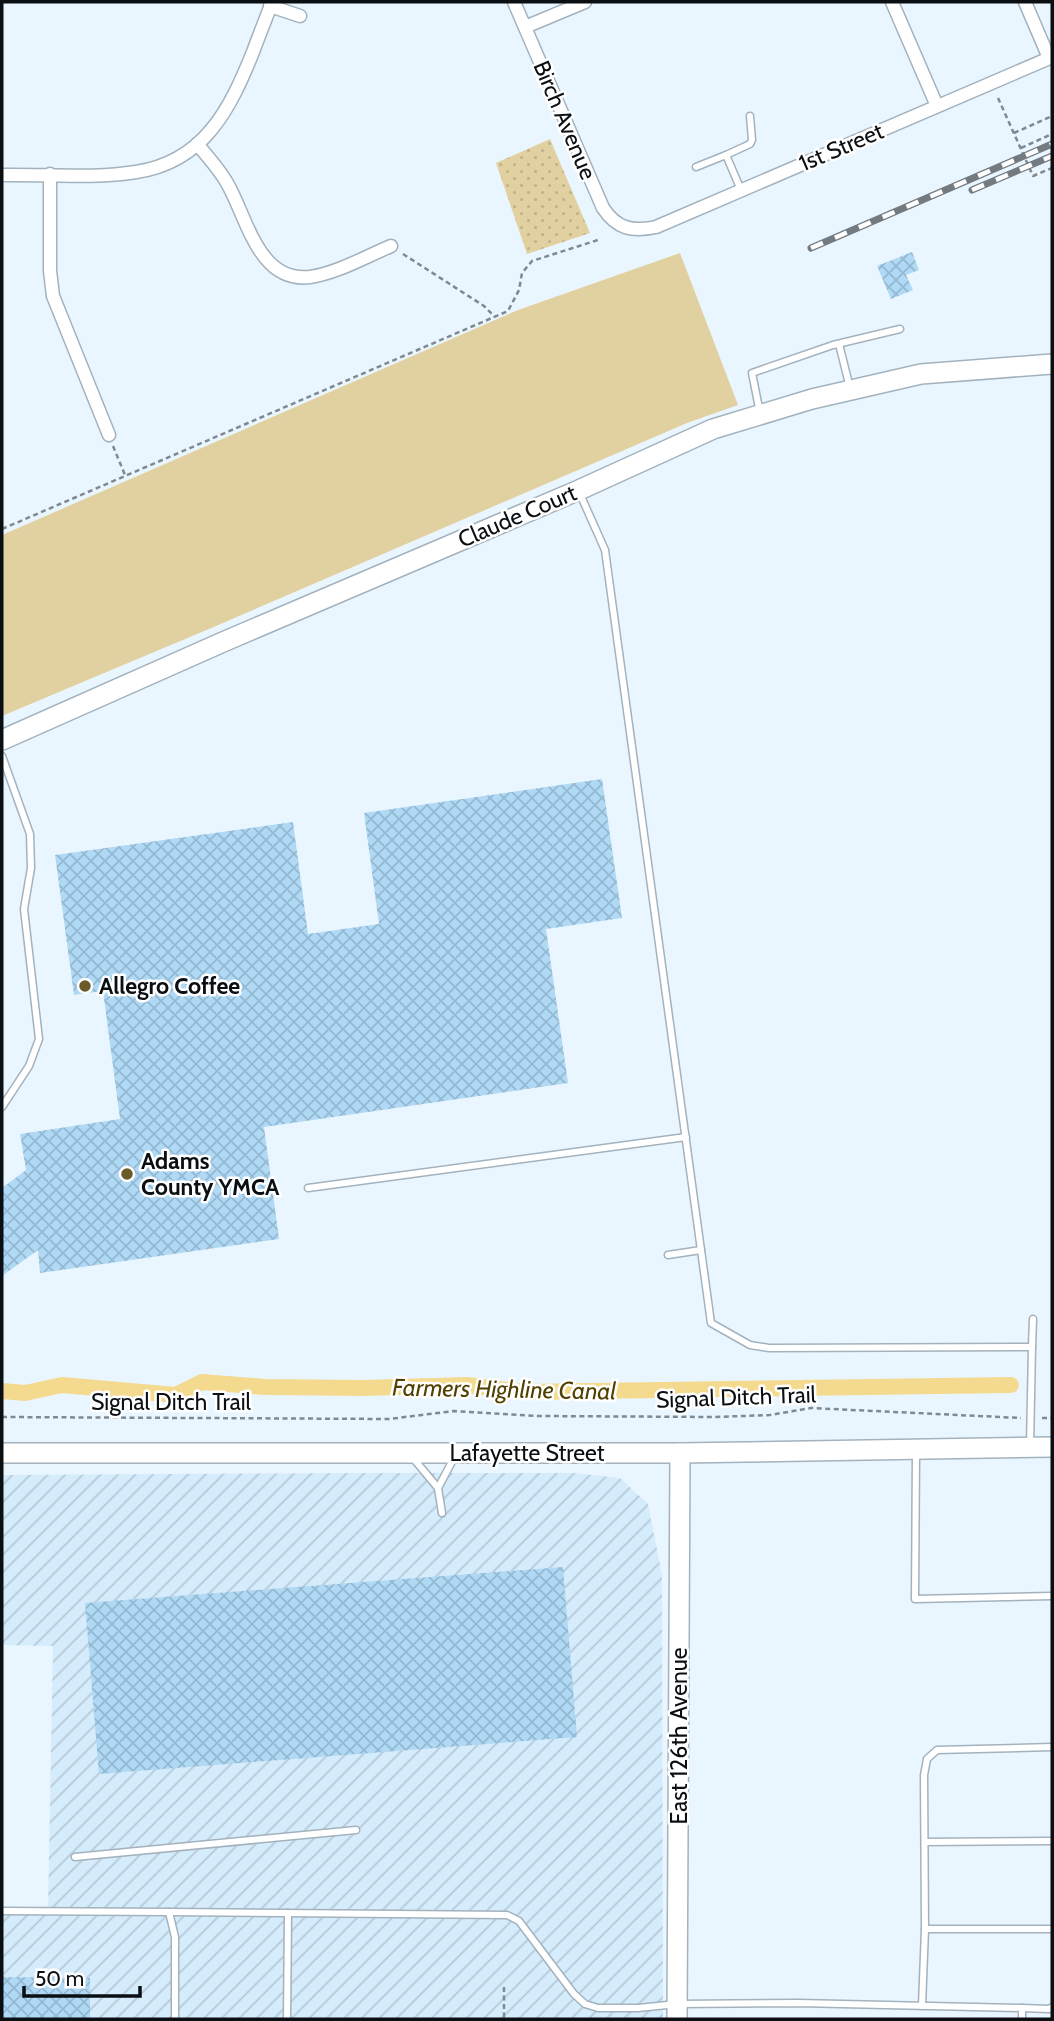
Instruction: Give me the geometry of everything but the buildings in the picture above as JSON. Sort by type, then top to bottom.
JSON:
[{"type":"street","name":"Birch Avenue","points":[[513,2],[603,208],[616,224],[628,229]]},
{"type":"street","points":[[525,27],[584,2]]},
{"type":"street","points":[[892,2],[937,106]]},
{"type":"street","points":[[1024,2],[1051,57]]},
{"type":"street","points":[[2,175],[145,171],[167,163],[197,144],[225,114],[236,95],[271,4],[300,16]]},
{"type":"street","name":"1st Street","points":[[628,229],[656,226],[1051,57]]},
{"type":"street","points":[[197,144],[226,181],[262,255],[284,274],[301,277],[325,274],[391,246]]},
{"type":"street","points":[[50,174],[50,271],[53,296],[109,436]]},
{"type":"street","name":"Claude Court","points":[[2,740],[579,490],[713,429],[812,398],[921,374],[1052,364]]},
{"type":"street","name":"Lafayette Street","points":[[2,1453],[680,1453],[1052,1447]]},
{"type":"street","name":"East 126th Avenue","points":[[677,2011],[680,1453]]},
{"type":"lane","points":[[696,167],[750,144],[750,116]]},
{"type":"lane","points":[[726,155],[741,190]]},
{"type":"lane","points":[[760,415],[752,373],[839,344],[901,328]]},
{"type":"lane","points":[[839,344],[850,390]]},
{"type":"lane","points":[[579,490],[604,550],[711,1323],[750,1345],[769,1348],[1032,1347]]},
{"type":"lane","points":[[2,756],[30,834],[31,868],[24,909],[39,1039],[29,1066],[2,1107]]},
{"type":"lane","points":[[308,1188],[686,1137]]},
{"type":"lane","points":[[668,1255],[701,1250]]},
{"type":"lane","points":[[1030,1448],[1033,1320]]},
{"type":"lane","points":[[916,1449],[915,1600],[1052,1597]]},
{"type":"lane","points":[[438,1488],[457,1453]]},
{"type":"lane","points":[[410,1454],[438,1488],[442,1513]]},
{"type":"lane","points":[[922,2006],[925,1929],[924,1775],[927,1759],[937,1750],[1052,1747]]},
{"type":"lane","points":[[75,1857],[356,1830]]},
{"type":"lane","points":[[925,1842],[1052,1841]]},
{"type":"lane","points":[[2,1911],[507,1915],[519,1921],[574,1994],[585,2004],[598,2008],[677,2011],[922,2006],[1052,2007]]},
{"type":"lane","points":[[169,1912],[175,1937],[175,2019]]},
{"type":"lane","points":[[287,2019],[288,1913]]},
{"type":"lane","points":[[925,1929],[1052,1929]]},
{"type":"lane","points":[[1022,2008],[1022,2019]]},
{"type":"path","points":[[998,98],[1033,176],[1052,168]]},
{"type":"path","points":[[1014,133],[1052,116]]},
{"type":"path","points":[[1021,148],[1052,134]]},
{"type":"path","points":[[2,529],[508,311],[519,290],[522,273],[532,261],[601,239]]},
{"type":"path","points":[[391,246],[484,306],[495,317]]},
{"type":"path","points":[[109,436],[125,475]]},
{"type":"path","name":"Signal Ditch Trail","points":[[2,1417],[389,1419],[454,1411],[537,1416],[715,1417],[770,1415],[811,1408],[1052,1418]]},
{"type":"path","points":[[504,1987],[504,2019]]},
{"type":"shaded area","points":[[550,139],[590,233],[527,254],[496,163]]},
{"type":"shaded area","points":[[680,253],[738,405],[687,423],[2,716],[2,535],[518,310]]},
{"type":"shaded area","points":[[574,1473],[620,1478],[648,1504],[662,1575],[663,2019],[2,2019],[2,1908],[48,1908],[53,1646],[2,1645],[2,1475]]},
{"type":"waterway","name":"Farmers Highline Canal","points":[[2,1391],[25,1393],[62,1385],[176,1395],[202,1382],[265,1387],[467,1385],[523,1392],[1011,1385]]},
{"type":"railway","points":[[811,248],[1052,144]]},
{"type":"railway","points":[[972,190],[1052,156]]},
{"type":"place","name":"Allegro Coffee","points":[[85,986]]},
{"type":"place","name":"Adams County YMCA","points":[[127,1174]]}]
